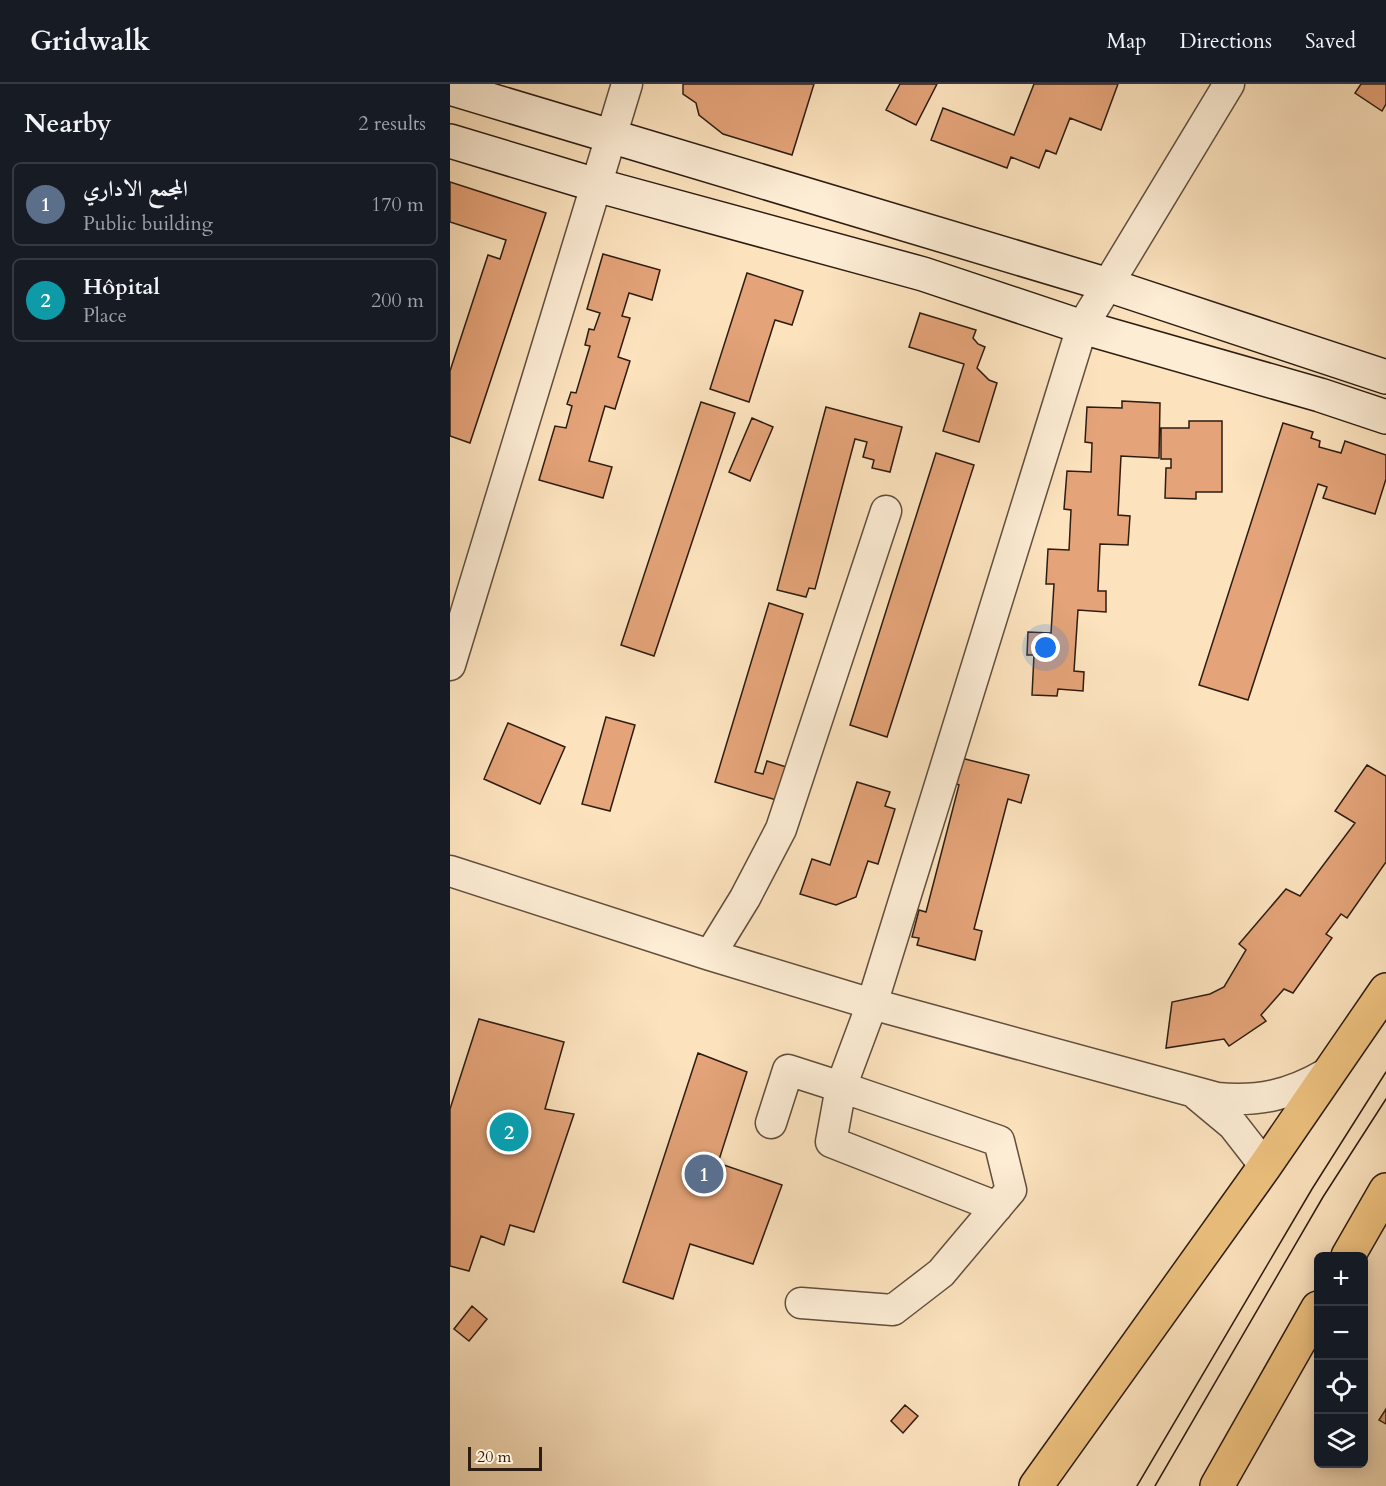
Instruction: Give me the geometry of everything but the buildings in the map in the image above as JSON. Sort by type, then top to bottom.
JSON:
[{"type":"main road","points":[[450,88],[610,138],[1106,284],[1386,377]]},
{"type":"main road","points":[[450,141],[596,185],[923,274],[1082,327],[1320,395],[1386,417]]},
{"type":"main road","points":[[1036,1486],[1265,1166],[1326,1074],[1386,990]]},
{"type":"main road","points":[[1351,1252],[1385,1193]]},
{"type":"main road","points":[[1217,1486],[1314,1315]]},
{"type":"street","points":[[450,665],[627,84]]},
{"type":"street","points":[[997,1207],[831,1142],[841,1086],[872,1004],[1082,327],[1229,84]]},
{"type":"street","points":[[710,955],[745,898],[781,829],[886,511]]},
{"type":"street","points":[[450,871],[710,955],[872,1004],[1217,1098],[1255,1100],[1274,1098],[1301,1089],[1326,1074]]},
{"type":"street","points":[[771,1123],[788,1070],[999,1141],[1011,1190],[941,1274],[892,1310],[801,1303]]},
{"type":"street","points":[[1190,1090],[1233,1125],[1265,1166]]},
{"type":"tram line","points":[[1137,1486],[1312,1189],[1386,1072]]},
{"type":"tram line","points":[[1155,1486],[1323,1197],[1386,1099]]},
{"type":"place","name":"Hôpital","points":[[509,1132]]},
{"type":"place","name":"المجمع الاداري","points":[[704,1174]]}]
